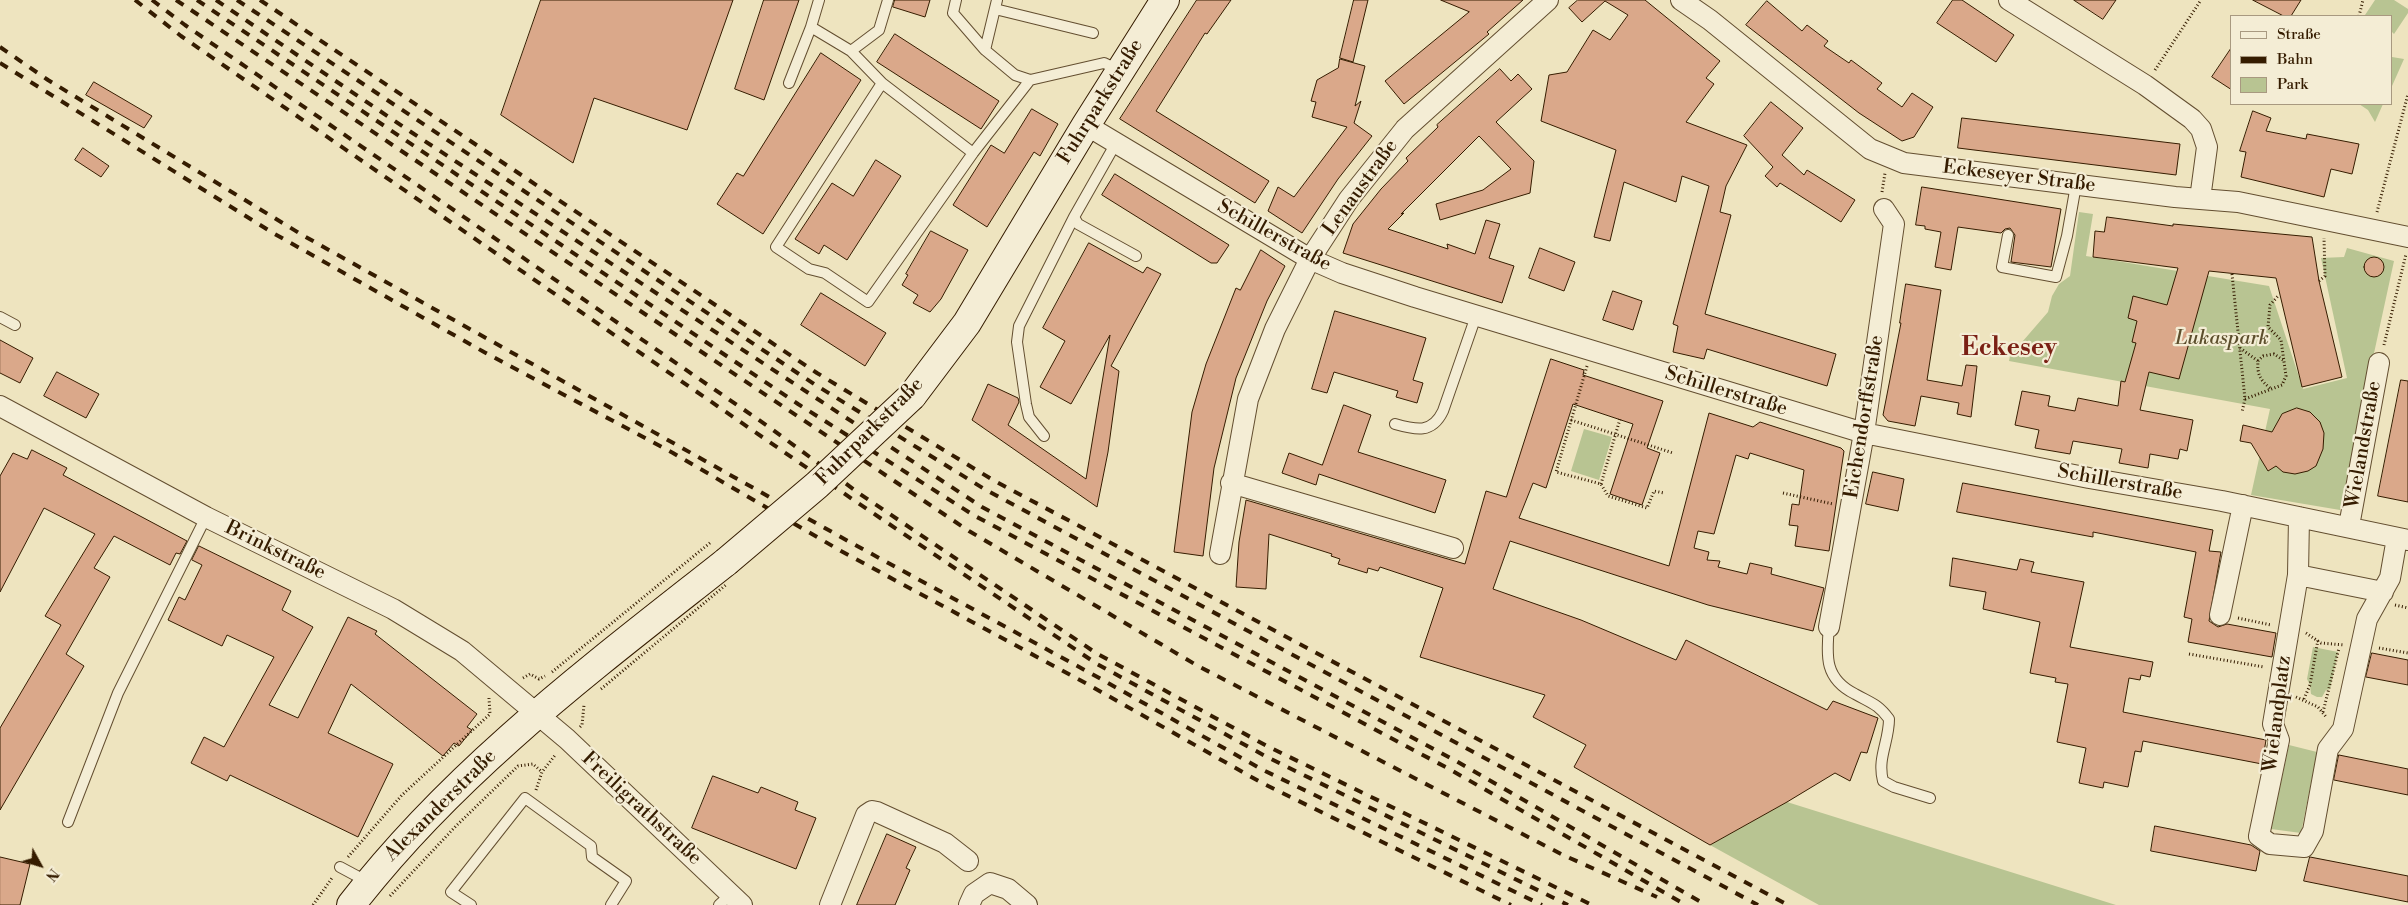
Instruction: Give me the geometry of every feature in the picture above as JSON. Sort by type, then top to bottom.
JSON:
[{"type":"main road","name":"Fuhrparkstraße","points":[[539,713],[581,690],[726,562],[810,491],[912,396],[967,323],[1086,125],[1164,0]]},
{"type":"main road","name":"Alexanderstraße","points":[[351,905],[378,890],[398,848],[501,745],[539,713]]},
{"type":"street","name":"Lenaustraße","points":[[1220,554],[1231,483],[1248,399],[1275,330],[1310,259],[1348,199],[1405,129],[1548,0]]},
{"type":"street","name":"Eckeseyer Straße","points":[[1681,0],[1717,26],[1870,149],[1890,159],[1904,163],[2076,185],[2238,202],[2373,229],[2407,245]]},
{"type":"street","points":[[2009,0],[2145,85],[2192,119],[2201,129],[2207,147],[2200,199]]},
{"type":"street","name":"Schillerstraße","points":[[1086,125],[1310,259],[1342,273],[1476,316],[1864,434],[2349,526],[2403,539]]},
{"type":"street","name":"Eichendorffstraße","points":[[1829,627],[1864,434],[1894,224],[1884,209]]},
{"type":"street","name":"Wielandstraße","points":[[2349,526],[2379,363]]},
{"type":"street","name":"Brinkstraße","points":[[0,406],[206,517],[393,609],[462,651],[539,713]]},
{"type":"street","points":[[1231,483],[1453,548]]},
{"type":"street","points":[[2220,615],[2243,506]]},
{"type":"street","name":"Wielandplatz","points":[[2298,517],[2298,575],[2273,724],[2279,740],[2259,836],[2270,844],[2304,847],[2314,831],[2328,749],[2343,729],[2367,619],[2390,578],[2403,539]]},
{"type":"street","points":[[2298,575],[2383,592]]},
{"type":"street","name":"Freiligrathstraße","points":[[539,713],[730,901]]},
{"type":"street","points":[[830,905],[866,815],[872,811],[945,843],[968,860]]},
{"type":"street","points":[[969,905],[974,894],[990,883],[1008,889],[1026,905]]},
{"type":"lane","points":[[789,83],[811,27],[819,0]]},
{"type":"lane","points":[[851,51],[879,30],[888,0]]},
{"type":"lane","points":[[956,0],[953,13],[985,50],[1015,76],[1030,80],[1104,63],[1120,70]]},
{"type":"lane","points":[[985,50],[996,4],[1093,33]]},
{"type":"lane","points":[[811,27],[851,51],[882,83],[973,153]]},
{"type":"lane","points":[[882,83],[776,247],[809,269],[825,272],[868,302],[973,153],[1030,80]]},
{"type":"lane","points":[[1044,436],[1029,417],[1017,342],[1019,326],[1074,217],[1116,143]]},
{"type":"lane","points":[[2008,235],[2002,267],[2056,277],[2067,236],[2076,185]]},
{"type":"lane","points":[[1074,217],[1078,224],[1136,256]]},
{"type":"lane","points":[[1395,424],[1418,430],[1427,428],[1437,421],[1443,411],[1476,316]]},
{"type":"lane","points":[[0,317],[15,325]]},
{"type":"lane","points":[[68,822],[118,693],[206,517]]},
{"type":"lane","points":[[1829,627],[1827,662],[1835,680],[1854,694],[1873,701],[1889,719],[1889,728],[1879,768],[1883,781],[1894,787],[1930,798]]},
{"type":"lane","points":[[471,905],[450,892],[525,798],[591,846],[592,857],[626,881],[611,905]]},
{"type":"lane","points":[[340,867],[378,890]]},
{"type":"path","points":[[2145,85],[2201,0]]},
{"type":"path","points":[[2359,15],[2363,0]]},
{"type":"path","points":[[2373,229],[2408,94]]},
{"type":"path","points":[[1884,209],[1884,176],[1890,159]]},
{"type":"path","points":[[2319,281],[2325,276],[2324,219]]},
{"type":"path","points":[[2379,363],[2407,245]]},
{"type":"path","points":[[2232,274],[2245,399],[2242,412]]},
{"type":"path","points":[[2245,399],[2282,385],[2286,376],[2281,340],[2268,327],[2270,305],[2279,295]]},
{"type":"path","points":[[2239,348],[2258,362]]},
{"type":"path","points":[[2271,388],[2262,381],[2257,372],[2258,362],[2263,356],[2274,354],[2284,360]]},
{"type":"path","points":[[1586,372],[1556,472],[1602,484]]},
{"type":"path","points":[[1620,419],[1602,484],[1608,496],[1647,508],[1654,491],[1664,493]]},
{"type":"path","points":[[1571,420],[1673,453]]},
{"type":"path","points":[[1783,492],[1851,507]]},
{"type":"path","points":[[531,802],[542,772],[567,739],[582,725],[581,690],[714,540]]},
{"type":"path","points":[[2304,699],[2310,685],[2318,640]]},
{"type":"path","points":[[2362,645],[2408,653]]},
{"type":"path","points":[[2323,712],[2340,646]]},
{"type":"path","points":[[2189,654],[2282,670]]},
{"type":"path","points":[[313,905],[340,867],[402,795],[490,714],[488,698],[530,674],[539,679],[581,690]]},
{"type":"path","points":[[2278,694],[2304,699],[2318,707],[2329,719],[2343,729]]},
{"type":"path","points":[[378,890],[518,766],[532,764],[542,772]]},
{"type":"green space","points":[[2375,0],[2394,0],[2408,9],[2408,13],[2394,34],[2393,15],[2365,15]]},
{"type":"green space","points":[[2393,57],[2404,59],[2393,84]]},
{"type":"green space","points":[[2360,105],[2383,105],[2375,122],[2368,110]]},
{"type":"green space","name":"Lukaspark","points":[[2079,212],[2093,214],[2086,256],[2269,286],[2303,389],[2347,378],[2321,258],[2344,257],[2347,248],[2394,261],[2340,510],[2251,495],[2270,409],[2009,361],[2010,356],[2048,312],[2052,296],[2059,284],[2070,276]]},
{"type":"green space","points":[[1584,429],[1612,437],[1599,480],[1571,471]]},
{"type":"green space","points":[[2313,647],[2338,652],[2330,689],[2326,690],[2322,697],[2311,694],[2307,679]]},
{"type":"green space","points":[[2289,745],[2317,752],[2301,833],[2271,829]]},
{"type":"green space","points":[[1787,802],[2116,905],[1819,905],[1710,845]]},
{"type":"building","points":[[541,0],[733,0],[687,130],[594,98],[573,163],[501,115]]},
{"type":"building","points":[[764,0],[799,0],[764,100],[735,89]]},
{"type":"building","points":[[895,0],[930,0],[925,17],[893,7]]},
{"type":"building","points":[[1197,0],[1231,0],[1207,34],[1205,33],[1156,111],[1269,181],[1255,203],[1120,119]]},
{"type":"building","points":[[1354,0],[1368,0],[1353,62],[1340,58]]},
{"type":"building","points":[[1441,0],[1523,0],[1487,32],[1489,34],[1404,104],[1385,81],[1469,12]]},
{"type":"building","points":[[1578,0],[1645,0],[1720,61],[1706,78],[1714,84],[1686,122],[1747,145],[1726,186],[1720,212],[1731,215],[1705,314],[1836,354],[1827,386],[1707,349],[1704,359],[1673,352],[1678,326],[1673,324],[1709,186],[1682,176],[1676,202],[1624,182],[1610,241],[1594,237],[1616,150],[1541,121],[1549,75],[1567,72],[1593,30],[1610,40],[1628,15],[1605,1],[1582,22],[1569,8]]},
{"type":"building","points":[[1953,0],[1962,0],[2014,35],[1996,62],[1937,23]]},
{"type":"building","points":[[2074,0],[2116,0],[2103,19]]},
{"type":"building","points":[[2253,0],[2301,0],[2292,15],[2282,15]]},
{"type":"building","points":[[1767,1],[1802,31],[1807,25],[1828,41],[1824,46],[1849,63],[1851,60],[1882,83],[1877,89],[1902,107],[1912,93],[1933,107],[1914,137],[1902,141],[1859,113],[1746,25]]},
{"type":"building","points":[[895,34],[999,101],[981,129],[877,62]]},
{"type":"building","points":[[2230,50],[2230,89],[2212,77]]},
{"type":"building","points":[[821,53],[861,80],[763,234],[717,204],[737,173],[743,176]]},
{"type":"building","points":[[1340,59],[1365,66],[1355,106],[1361,101],[1354,123],[1372,136],[1338,179],[1302,233],[1268,211],[1278,187],[1294,197],[1347,127],[1312,117],[1316,102],[1311,101],[1317,80],[1338,68]]},
{"type":"building","points":[[1500,69],[1511,81],[1518,74],[1532,89],[1496,122],[1534,161],[1530,193],[1440,220],[1436,204],[1483,190],[1511,169],[1479,136],[1388,229],[1448,249],[1447,244],[1475,254],[1486,220],[1500,224],[1489,258],[1514,266],[1502,303],[1343,253],[1353,224],[1381,189],[1408,161],[1406,158],[1438,127],[1437,125]]},
{"type":"building","points":[[94,82],[152,116],[144,128],[86,95]]},
{"type":"building","points":[[1771,102],[1803,128],[1782,155],[1804,175],[1807,170],[1855,200],[1841,222],[1780,183],[1777,187],[1765,176],[1773,167],[1744,136]]},
{"type":"building","points":[[1032,109],[1058,124],[1040,156],[1034,152],[987,227],[953,205],[991,145],[1004,153]]},
{"type":"building","points":[[2253,111],[2271,118],[2266,131],[2306,139],[2307,134],[2359,144],[2352,174],[2331,169],[2324,197],[2241,177],[2246,152],[2240,151]]},
{"type":"building","points":[[1962,118],[2180,144],[2176,175],[1958,148]]},
{"type":"building","points":[[83,148],[109,166],[101,177],[75,160]]},
{"type":"building","points":[[876,160],[901,176],[847,260],[824,245],[819,254],[795,239],[832,183],[853,196]]},
{"type":"building","points":[[1115,174],[1229,245],[1217,263],[1211,263],[1102,195]]},
{"type":"building","points":[[1922,187],[2061,209],[2051,267],[2011,262],[2015,235],[2010,228],[2005,229],[2001,233],[1958,227],[1951,270],[1935,267],[1941,232],[1916,225]]},
{"type":"building","points":[[2107,217],[2173,226],[2173,224],[2312,237],[2319,281],[2342,377],[2302,387],[2276,278],[2209,271],[2179,379],[2149,372],[2140,410],[2193,420],[2187,451],[2180,449],[2178,459],[2150,454],[2148,468],[2119,463],[2122,449],[2073,441],[2070,454],[2035,448],[2039,430],[2015,425],[2022,391],[2050,396],[2048,406],[2075,411],[2078,398],[2118,406],[2121,381],[2125,382],[2136,343],[2132,342],[2137,321],[2128,318],[2133,296],[2167,305],[2178,268],[2093,257],[2095,231],[2104,232]]},
{"type":"building","points":[[931,231],[968,250],[941,299],[930,312],[913,303],[918,295],[902,285],[908,275],[906,274]]},
{"type":"building","points":[[1089,243],[1143,273],[1147,267],[1161,274],[1111,366],[1119,371],[1108,452],[1097,507],[972,420],[988,384],[1018,398],[1019,402],[1008,425],[1086,479],[1110,335],[1071,404],[1040,387],[1065,341],[1043,328]]},
{"type":"building","points":[[1540,248],[1575,262],[1564,291],[1529,278]]},
{"type":"building","points":[[1261,250],[1285,266],[1267,301],[1236,378],[1214,468],[1203,556],[1174,552],[1192,412],[1206,364],[1236,288],[1240,290]]},
{"type":"building","points":[[2374,257],[2381,260],[2384,267],[2381,274],[2374,277],[2367,274],[2364,267],[2367,260]]},
{"type":"building","points":[[1906,284],[1941,290],[1927,380],[1962,386],[1966,365],[1977,366],[1971,417],[1957,414],[1959,403],[1921,396],[1915,426],[1888,421],[1883,415],[1901,323]]},
{"type":"building","points":[[1613,291],[1642,301],[1633,330],[1603,320]]},
{"type":"building","points":[[821,293],[886,333],[865,366],[801,325]]},
{"type":"building","points":[[1335,311],[1426,338],[1413,380],[1423,383],[1417,403],[1396,397],[1398,391],[1334,372],[1327,393],[1312,389]]},
{"type":"building","points":[[0,340],[33,358],[20,383],[0,373]]},
{"type":"building","points":[[1551,359],[1584,370],[1583,375],[1663,401],[1647,448],[1660,453],[1642,505],[1610,494],[1633,424],[1573,404],[1546,488],[1533,483],[1519,518],[1669,566],[1709,413],[1753,427],[1760,422],[1841,448],[1844,451],[1829,551],[1795,546],[1798,526],[1789,525],[1792,504],[1799,505],[1804,470],[1750,453],[1748,459],[1736,455],[1714,534],[1698,531],[1694,548],[1709,552],[1707,560],[1720,561],[1718,567],[1747,574],[1750,563],[1772,568],[1771,574],[1824,588],[1813,631],[1708,605],[1510,541],[1493,589],[1581,620],[1676,660],[1686,640],[1827,710],[1833,701],[1878,718],[1867,753],[1861,752],[1850,781],[1835,773],[1710,845],[1574,767],[1586,745],[1533,717],[1545,695],[1420,657],[1443,588],[1380,567],[1378,571],[1368,568],[1367,573],[1338,564],[1340,559],[1331,556],[1332,554],[1269,534],[1266,589],[1236,587],[1239,542],[1246,500],[1465,564],[1486,491],[1506,497]]},
{"type":"building","points":[[57,372],[99,394],[86,418],[44,396]]},
{"type":"building","points":[[2401,380],[2408,381],[2408,502],[2378,496]]},
{"type":"building","points":[[1344,405],[1371,415],[1358,452],[1446,480],[1435,513],[1319,474],[1316,485],[1282,473],[1289,453],[1322,465]]},
{"type":"building","points":[[2297,408],[2310,412],[2320,422],[2324,433],[2323,449],[2316,466],[2308,471],[2295,474],[2283,472],[2276,466],[2268,471],[2251,443],[2240,441],[2243,425],[2272,432],[2282,414]]},
{"type":"building","points":[[32,450],[67,468],[63,475],[187,541],[180,554],[176,553],[170,565],[114,536],[94,568],[110,577],[66,654],[84,666],[0,810],[0,728],[61,625],[45,616],[95,534],[44,508],[0,592],[0,476],[13,453],[27,459]]},
{"type":"building","points":[[1873,472],[1904,479],[1898,511],[1866,504]]},
{"type":"building","points":[[1963,483],[2213,530],[2209,551],[2221,552],[2209,621],[2218,627],[2227,624],[2276,633],[2272,657],[2188,642],[2192,619],[2184,617],[2196,552],[2093,532],[2093,537],[1957,512]]},
{"type":"building","points":[[199,546],[291,591],[282,610],[313,627],[269,705],[298,718],[348,617],[377,631],[375,634],[477,714],[467,727],[472,730],[459,746],[454,743],[443,756],[351,684],[328,733],[393,764],[358,837],[230,775],[227,781],[191,763],[204,737],[224,747],[274,657],[227,635],[222,646],[168,620],[179,597],[185,600],[202,565],[192,560]]},
{"type":"building","points":[[1953,558],[2017,570],[2020,559],[2034,562],[2031,572],[2084,582],[2070,647],[2153,662],[2150,677],[2141,675],[2140,680],[2129,678],[2123,712],[2266,740],[2262,764],[2143,741],[2141,752],[2135,751],[2128,787],[2104,782],[2103,788],[2079,783],[2086,748],[2057,742],[2068,684],[2055,682],[2056,678],[2030,673],[2040,622],[1983,609],[1986,592],[1950,586]]},
{"type":"building","points":[[2372,653],[2408,660],[2408,685],[2366,677]]},
{"type":"building","points":[[2339,755],[2408,769],[2408,795],[2334,780]]},
{"type":"building","points":[[713,776],[758,793],[761,787],[798,802],[795,810],[816,818],[796,869],[692,828]]},
{"type":"building","points":[[2155,826],[2251,845],[2260,851],[2256,871],[2151,851]]},
{"type":"building","points":[[887,834],[916,847],[906,868],[910,870],[895,905],[857,905]]},
{"type":"building","points":[[0,857],[30,864],[20,905],[0,905]]},
{"type":"building","points":[[2310,857],[2408,876],[2408,902],[2304,881]]},
{"type":"railway","points":[[135,0],[181,36],[855,501],[1097,664],[1267,757],[1568,905]]},
{"type":"railway","points":[[152,0],[185,25],[769,427],[860,494],[1096,653],[1267,746],[1592,905]]},
{"type":"railway","points":[[176,0],[969,531],[1198,666],[1563,855],[1657,897]]},
{"type":"railway","points":[[197,0],[798,404],[975,516],[1451,770],[1686,905]]},
{"type":"railway","points":[[216,0],[411,132],[982,507],[1456,761],[1706,905]]},
{"type":"railway","points":[[237,0],[814,384],[986,490],[1758,905]]},
{"type":"railway","points":[[260,0],[817,373],[993,480],[1788,905]]},
{"type":"railway","points":[[0,47],[48,80],[304,236],[848,541],[1263,770],[1542,905]]},
{"type":"railway","points":[[0,63],[273,233],[484,352],[673,453],[841,551],[1089,685],[1262,783],[1511,905]]},
{"type":"district","name":"Eckesey","points":[[2009,349]]}]
